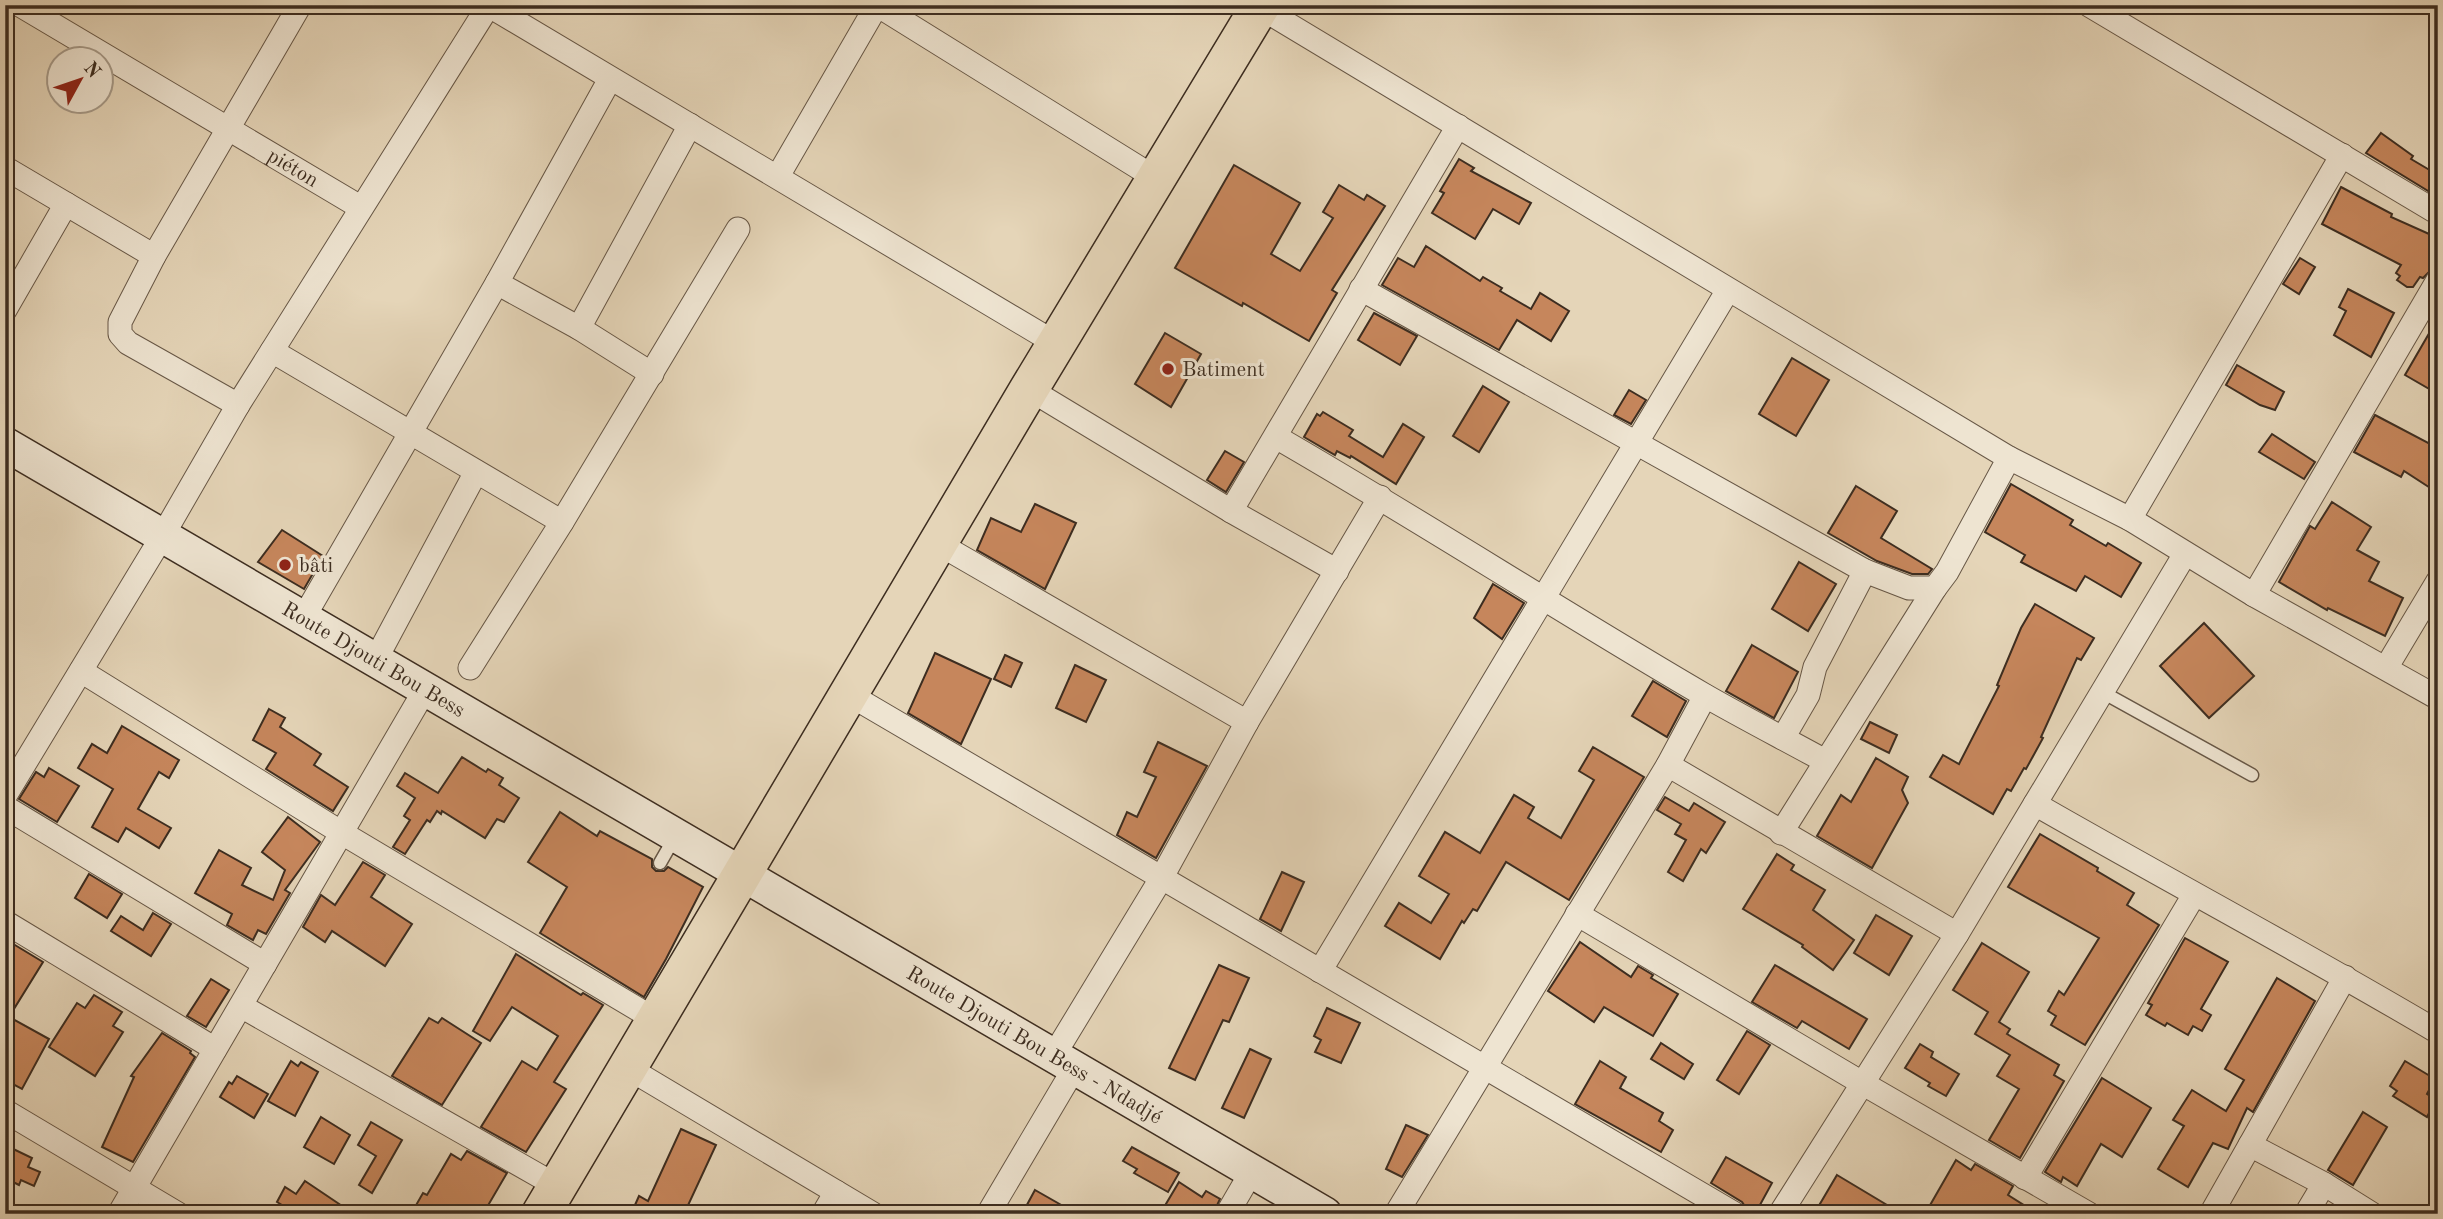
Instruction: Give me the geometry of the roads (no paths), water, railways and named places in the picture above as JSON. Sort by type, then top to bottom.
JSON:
[{"type":"highway","points":[[549,1200],[656,1020],[676,976],[743,874],[1259,6]]},
{"type":"main road","name":"Route Djouti Bou Bess","points":[[6,447],[426,688],[668,849],[743,874]]},
{"type":"main road","name":"Route Djouti Bou Bess - Ndadjé","points":[[743,874],[1325,1214]]},
{"type":"street","name":"piéton","points":[[20,5],[360,207]]},
{"type":"street","points":[[238,405],[128,343],[120,334],[120,322],[154,256],[300,5]]},
{"type":"street","points":[[5,796],[163,536],[238,405],[488,5],[1058,344]]},
{"type":"street","points":[[778,176],[877,5],[1157,179]]},
{"type":"street","points":[[2089,5],[2438,213]]},
{"type":"street","points":[[1259,6],[2009,458],[2130,519],[2254,595],[2438,698]]},
{"type":"street","points":[[304,617],[497,283],[610,79]]},
{"type":"street","points":[[579,328],[690,125]]},
{"type":"street","points":[[1231,511],[1458,126]]},
{"type":"street","points":[[2130,519],[2342,155]]},
{"type":"street","points":[[5,168],[154,256]]},
{"type":"street","points":[[5,310],[66,204]]},
{"type":"street","points":[[470,668],[562,522],[738,229]]},
{"type":"street","points":[[2254,595],[2438,279]]},
{"type":"street","points":[[497,283],[579,328],[652,374]]},
{"type":"street","points":[[1361,289],[1865,571],[1909,588],[1935,588]]},
{"type":"street","points":[[1320,971],[1728,290]]},
{"type":"street","points":[[272,351],[562,522]]},
{"type":"street","points":[[1029,390],[1337,571]]},
{"type":"street","points":[[1276,437],[1380,497],[1705,696],[1825,761]]},
{"type":"street","points":[[1781,833],[1947,572],[2009,458]]},
{"type":"street","points":[[376,659],[476,472]]},
{"type":"street","points":[[988,1214],[1064,1061],[1162,877],[1247,722],[1380,497]]},
{"type":"street","points":[[939,544],[1247,722]]},
{"type":"street","points":[[1780,1214],[1957,934],[2185,554]]},
{"type":"street","points":[[1783,738],[1808,695],[1815,667],[1865,571]]},
{"type":"street","points":[[2386,668],[2438,581]]},
{"type":"street","points":[[81,671],[342,833],[656,1020]]},
{"type":"street","points":[[119,1214],[426,688]]},
{"type":"street","points":[[850,695],[1735,1214]]},
{"type":"street","points":[[1396,1214],[1668,765],[1705,696]]},
{"type":"street","points":[[1668,765],[1957,934]]},
{"type":"street","points":[[2035,804],[2194,895],[2345,976],[2438,1032]]},
{"type":"street","points":[[5,807],[265,964]]},
{"type":"street","points":[[2025,1178],[2194,895]]},
{"type":"street","points":[[1577,914],[1861,1083],[2089,1214]]},
{"type":"street","points":[[5,922],[215,1049]]},
{"type":"street","points":[[2211,1214],[2345,976]]},
{"type":"street","points":[[241,1006],[549,1200]]},
{"type":"street","points":[[628,1068],[873,1214]]},
{"type":"street","points":[[5,1111],[178,1214]]},
{"type":"street","points":[[2250,1145],[2324,1184],[2372,1214]]},
{"type":"street","points":[[1227,1214],[1252,1171]]},
{"type":"street","points":[[2306,1214],[2324,1184]]},
{"type":"street","points":[[823,1214],[836,1192]]},
{"type":"lane","points":[[2104,693],[2252,775]]},
{"type":"place","name":"Batiment","points":[[1168,369]]},
{"type":"place","name":"bâti","points":[[285,565]]}]
